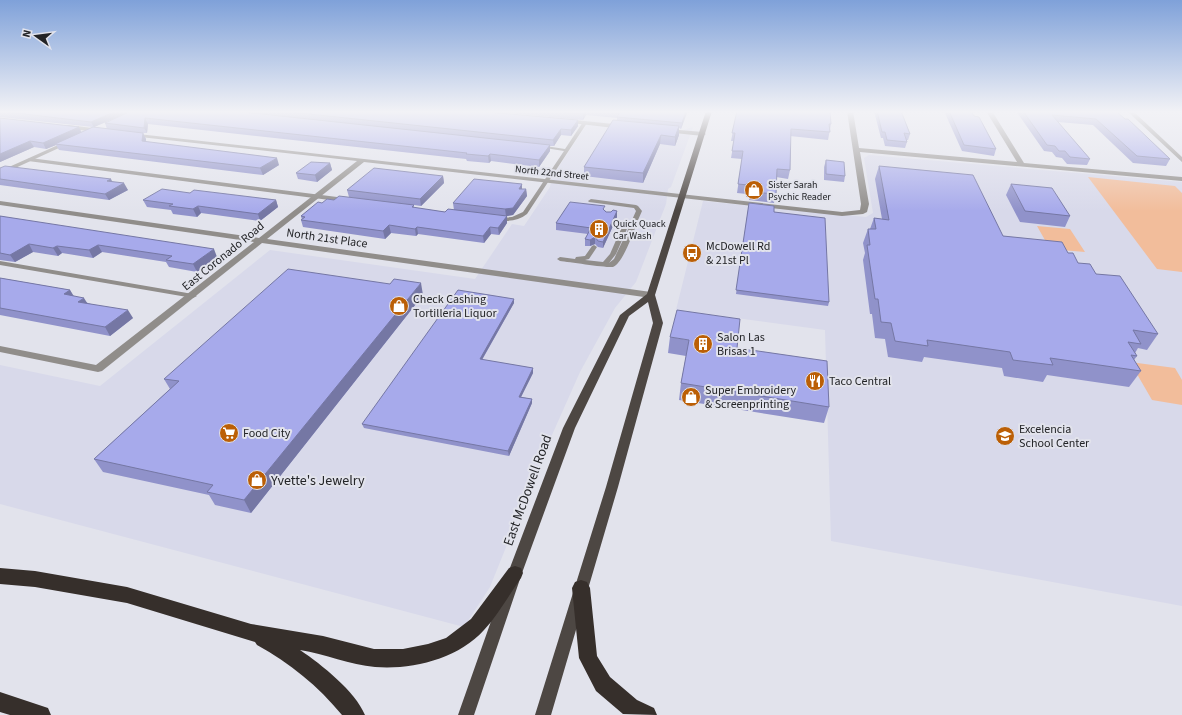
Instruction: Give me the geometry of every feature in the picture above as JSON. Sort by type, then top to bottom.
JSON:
[{"type":"highway","points":[[0,576],[35,579],[127,595],[251,633],[322,645],[374,658],[403,658],[428,653],[451,645],[477,625],[515,572]]},
{"type":"highway","points":[[581,588],[588,658],[603,684],[630,707],[647,715]]},
{"type":"highway","points":[[251,633],[288,651],[309,666],[328,683],[355,715]]},
{"type":"highway","points":[[0,702],[41,715]]},
{"type":"main road","points":[[543,715],[658,323],[651,295],[700,144]]},
{"type":"main road","name":"East McDowell Road","points":[[466,715],[515,572],[569,428],[625,315],[651,295]]},
{"type":"street","points":[[0,173],[64,144]]},
{"type":"street","name":"North 22nd Street","points":[[221,144],[842,214],[863,212],[865,204],[856,150]]},
{"type":"street","points":[[855,144],[856,150],[1182,179]]},
{"type":"street","points":[[1010,144],[1022,164]]},
{"type":"street","points":[[1165,144],[1182,160]]},
{"type":"street","name":"East Coronado Road","points":[[0,349],[98,369],[193,296],[363,160]]},
{"type":"street","name":"North 21st Place","points":[[0,203],[260,241],[651,295]]},
{"type":"lane","points":[[490,218],[506,220],[520,218],[570,144]]},
{"type":"lane","points":[[534,145],[566,150]]},
{"type":"lane","points":[[30,160],[350,200]]},
{"type":"lane","points":[[591,201],[614,207],[633,206],[639,211],[631,221],[617,260],[611,265],[561,258],[587,258],[594,247]]},
{"type":"lane","points":[[0,263],[193,296]]},
{"type":"shaded area","points":[[574,144],[687,144],[671,187],[668,189],[666,204],[636,282],[615,308],[580,372],[544,453],[490,587],[464,627],[0,504],[0,365],[100,386],[270,250],[475,279],[512,224],[524,226],[550,187],[552,177]]},
{"type":"shaded area","name":"Excelencia School Center","points":[[869,155],[1182,182],[1182,606],[831,541],[825,330],[676,310],[703,201],[866,217],[873,213],[864,158]]},
{"type":"shaded area","points":[[1088,177],[1175,186],[1182,193],[1182,272],[1157,269]]},
{"type":"shaded area","points":[[1037,226],[1070,229],[1085,252],[1050,249]]},
{"type":"shaded area","points":[[1130,362],[1175,368],[1182,380],[1182,405],[1152,400]]},
{"type":"building","points":[[0,144],[22,144],[0,154]]},
{"type":"building","points":[[58,144],[169,144],[277,158],[260,168]]},
{"type":"building","points":[[388,144],[550,145],[539,160],[490,154],[488,156],[466,154],[467,153]]},
{"type":"building","points":[[598,144],[657,144],[643,173],[584,167]]},
{"type":"building","points":[[733,144],[791,144],[790,170],[777,169],[776,194],[751,192],[751,188],[748,188],[748,185],[738,184],[743,151],[732,151]]},
{"type":"building","points":[[994,144],[996,149],[964,145]]},
{"type":"building","points":[[1077,144],[1090,159],[1070,157],[1065,151],[1059,151],[1055,146],[1047,145]]},
{"type":"building","points":[[1124,144],[1155,144],[1170,159],[1137,156]]},
{"type":"building","points":[[826,160],[844,162],[845,176],[826,174]]},
{"type":"building","points":[[311,162],[330,163],[315,175],[296,173]]},
{"type":"building","points":[[5,166],[111,179],[107,181],[124,183],[105,194],[0,179],[0,168]]},
{"type":"building","points":[[879,166],[973,175],[1003,236],[1062,242],[1068,253],[1073,253],[1078,263],[1090,264],[1096,274],[1120,276],[1158,334],[1133,330],[1141,344],[1128,342],[1137,356],[1131,355],[1141,371],[1050,358],[1053,365],[1013,360],[1010,352],[927,340],[928,346],[895,341],[891,323],[881,322],[878,299],[875,299],[867,245],[870,245],[868,229],[876,229],[874,218],[889,220]]},
{"type":"building","points":[[374,168],[443,176],[420,199],[347,190]]},
{"type":"building","points":[[474,179],[522,184],[519,189],[526,189],[513,208],[505,209],[453,203]]},
{"type":"building","points":[[1011,184],[1052,188],[1070,216],[1025,211]]},
{"type":"building","points":[[162,189],[190,193],[194,190],[276,200],[258,214],[198,206],[193,209],[169,206],[173,204],[143,200]]},
{"type":"building","points":[[339,196],[414,205],[412,207],[445,212],[448,209],[507,216],[498,228],[490,227],[483,236],[417,227],[415,229],[389,225],[383,231],[301,220],[305,217],[301,216],[318,202],[322,203],[327,199],[334,200]]},
{"type":"building","points":[[570,202],[605,206],[603,209],[606,212],[611,212],[613,210],[617,211],[603,242],[598,241],[595,237],[590,240],[585,239],[591,228],[556,223]]},
{"type":"building","points":[[749,203],[774,206],[774,212],[825,218],[829,302],[736,290]]},
{"type":"building","points":[[0,216],[214,249],[193,264],[166,260],[172,256],[98,245],[89,250],[57,246],[53,248],[29,244],[10,255],[0,253]]},
{"type":"building","name":"Food City","points":[[288,269],[390,284],[394,279],[421,283],[244,500],[207,492],[213,485],[94,459],[179,381],[164,379]]},
{"type":"building","points":[[0,278],[70,290],[64,294],[84,298],[78,302],[128,310],[105,327],[0,308]]},
{"type":"building","points":[[458,290],[514,299],[480,359],[533,368],[519,397],[532,399],[508,451],[362,424]]},
{"type":"building","points":[[677,310],[740,319],[737,348],[827,361],[829,407],[681,383],[689,340],[670,337]]},
{"type":"place","name":"Sister Sarah Psychic Reader","points":[[754,190]]},
{"type":"place","name":"Quick Quack Car Wash","points":[[599,229]]},
{"type":"place","name":"McDowell Rd & 21st Pl","points":[[692,253]]},
{"type":"place","name":"Check Cashing Tortilleria Liquor","points":[[399,306]]},
{"type":"place","name":"Salon Las Brisas 1","points":[[703,344]]},
{"type":"place","name":"Taco Central","points":[[815,381]]},
{"type":"place","name":"Super Embroidery & Screenprinting","points":[[691,397]]},
{"type":"place","name":"Food City","points":[[229,433]]},
{"type":"place","name":"Excelencia School Center","points":[[1005,436]]},
{"type":"place","name":"Yvette's Jewelry","points":[[257,480]]}]
